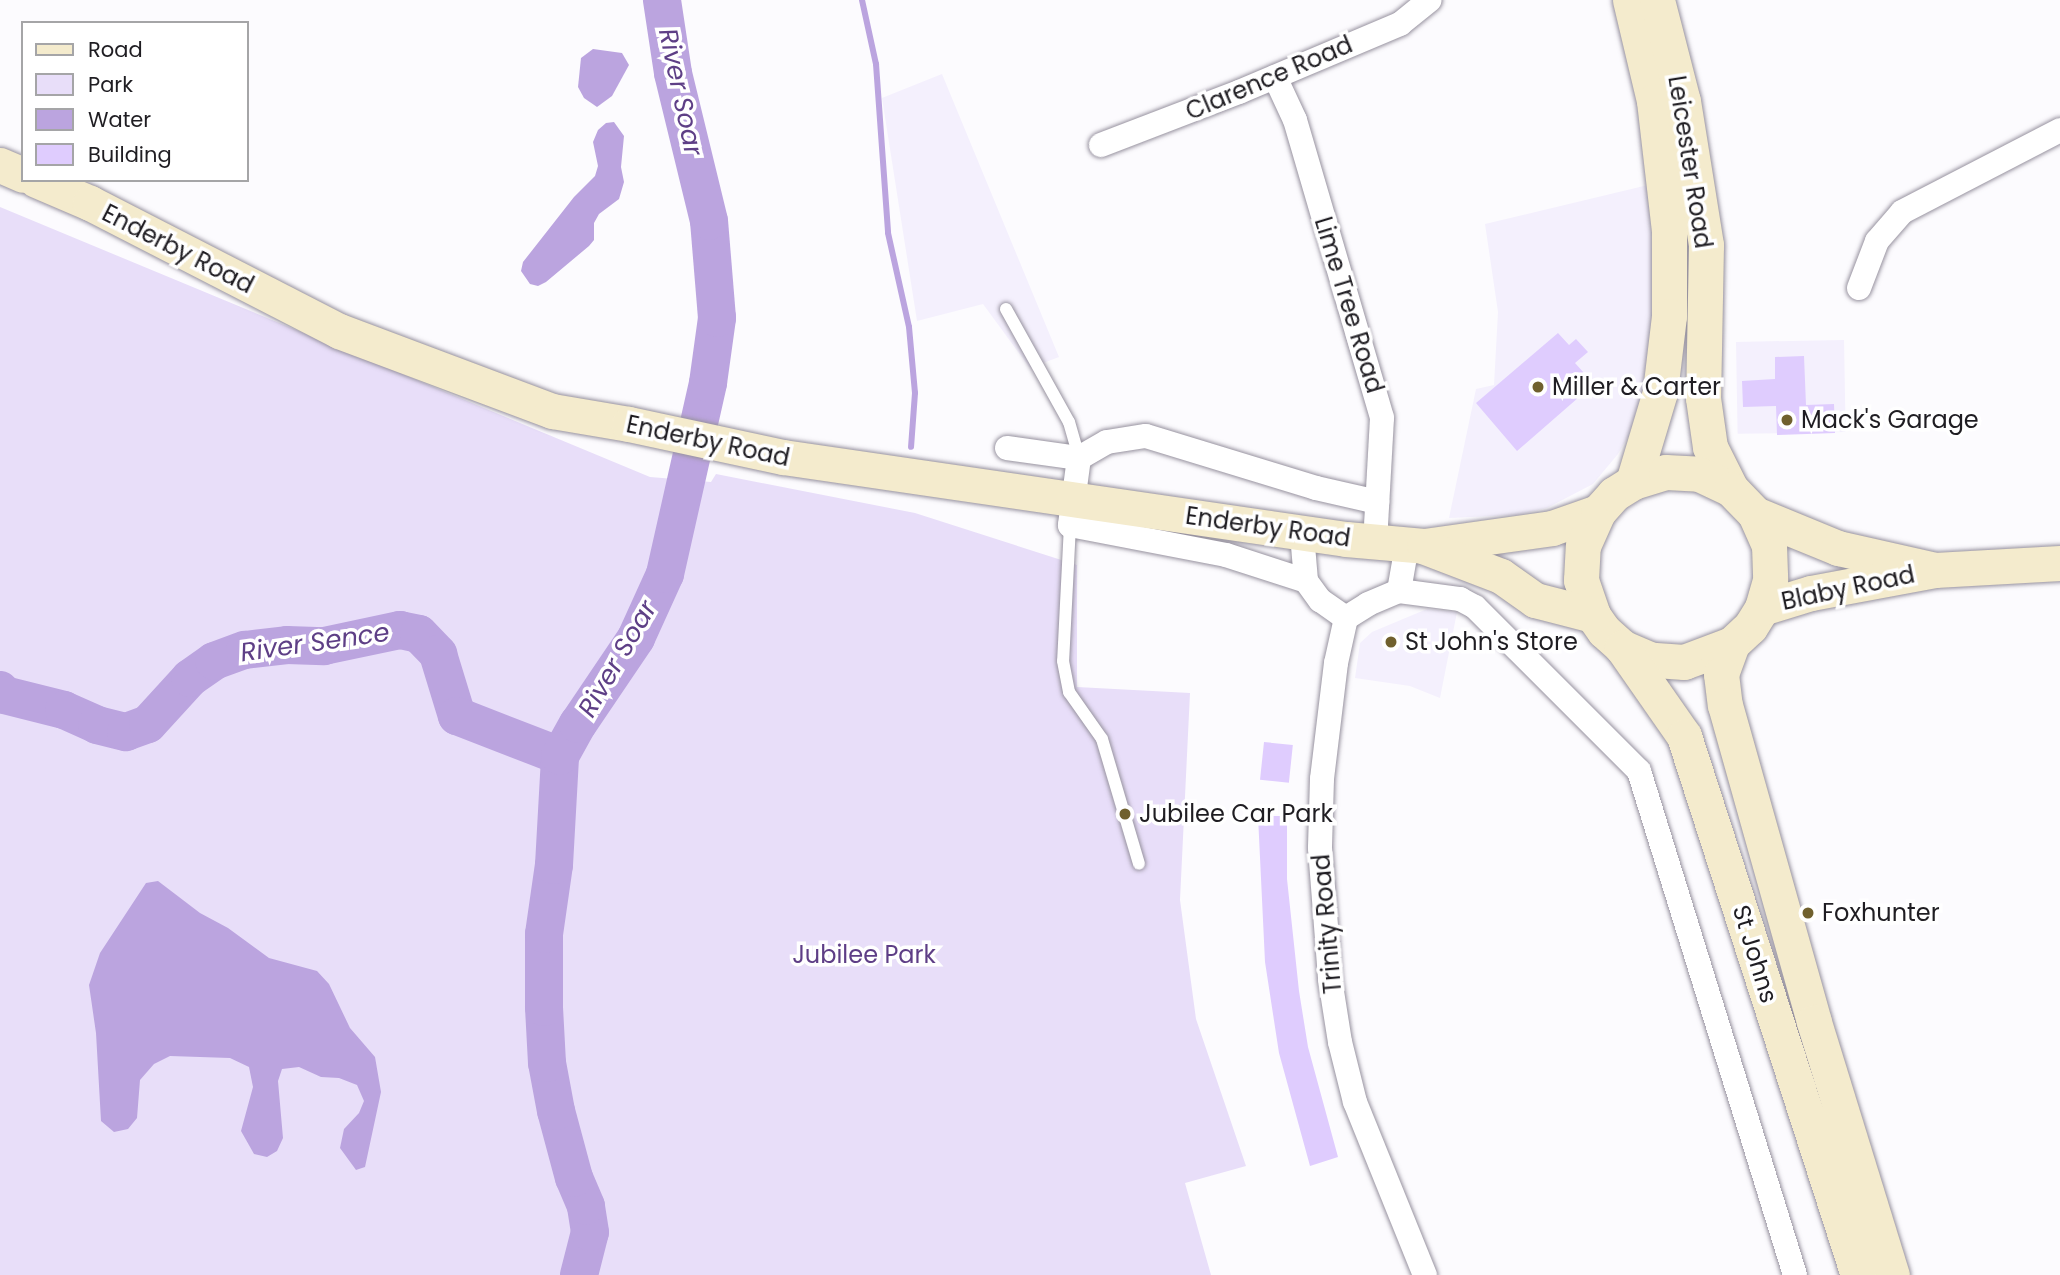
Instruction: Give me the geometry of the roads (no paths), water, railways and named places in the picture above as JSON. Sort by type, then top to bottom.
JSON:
[{"type":"main road","name":"Leicester Road","points":[[1630,0],[1654,101],[1669,243],[1669,316],[1660,392],[1633,482]]},
{"type":"main road","name":"Leicester Road","points":[[1657,0],[1683,101],[1706,245],[1703,398],[1710,447],[1731,489]]},
{"type":"main road","points":[[0,165],[21,174]]},
{"type":"main road","name":"Enderby Road","points":[[40,182],[90,204],[339,331],[552,411],[1071,511],[1402,544],[1552,528],[1598,512]]},
{"type":"main road","points":[[1666,472],[1699,474],[1731,489],[1755,514],[1769,545],[1770,580],[1762,608],[1750,628],[1732,644],[1684,662],[1652,660],[1622,647],[1604,631],[1593,615],[1581,580],[1583,546],[1598,512],[1614,494],[1633,482],[1666,472]]},
{"type":"main road","name":"Blaby Road","points":[[1755,514],[1838,548],[1935,570]]},
{"type":"main road","name":"Enderby Road","points":[[1402,544],[1501,576],[1535,600],[1593,615]]},
{"type":"main road","name":"Blaby Road","points":[[1762,608],[1811,593],[1935,570],[2060,563]]},
{"type":"main road","name":"St Johns","points":[[1732,644],[1721,674],[1725,705],[1814,1022],[1892,1275]]},
{"type":"main road","name":"St Johns","points":[[1622,647],[1684,736],[1858,1275]]},
{"type":"street","name":"Clarence Road","points":[[1101,145],[1400,24],[1430,0]]},
{"type":"street","name":"Lime Tree Road","points":[[1275,76],[1295,120],[1382,418],[1377,502],[1402,544],[1399,591]]},
{"type":"street","points":[[1859,288],[1877,241],[1902,212],[2060,130]]},
{"type":"street","points":[[1007,448],[1079,458],[1107,442],[1146,436],[1316,488],[1377,502]]},
{"type":"street","points":[[1079,458],[1071,511],[1306,581]]},
{"type":"street","points":[[1302,534],[1306,581],[1320,600],[1346,618],[1368,604],[1399,591],[1460,599],[1475,607],[1639,771],[1795,1275]]},
{"type":"street","name":"Trinity Road","points":[[1346,618],[1336,663],[1322,779],[1321,848],[1330,979],[1340,1042],[1355,1102],[1425,1275]]},
{"type":"lane","points":[[1006,309],[1069,422],[1079,458]]},
{"type":"lane","points":[[1071,511],[1063,661],[1069,692],[1102,739],[1139,864]]},
{"type":"water","points":[[593,49],[622,53],[629,65],[612,96],[597,107],[584,98],[578,87],[581,58]]},
{"type":"water","points":[[614,122],[624,136],[621,167],[624,182],[619,199],[599,214],[594,223],[594,240],[589,246],[546,282],[538,286],[530,284],[521,271],[523,262],[574,197],[595,176],[598,166],[593,142],[598,130],[606,123]]},
{"type":"water","points":[[158,881],[200,913],[228,928],[269,958],[317,971],[329,984],[350,1028],[375,1057],[381,1092],[365,1167],[356,1170],[340,1148],[344,1129],[359,1113],[364,1101],[357,1085],[339,1078],[321,1077],[299,1067],[282,1069],[278,1081],[283,1138],[277,1151],[267,1157],[254,1154],[241,1131],[253,1087],[249,1067],[230,1058],[170,1056],[154,1064],[140,1080],[137,1118],[128,1129],[114,1132],[101,1121],[96,1033],[89,985],[100,953],[146,883]]},
{"type":"waterway","name":"River Soar","points":[[579,1275],[590,1232],[586,1206],[574,1178],[556,1111],[547,1063],[544,1007],[544,934],[554,865],[560,756],[578,724],[636,638],[665,574],[708,383],[717,318],[709,221],[673,73],[662,0]]},
{"type":"waterway","points":[[862,0],[876,64],[888,233],[909,327],[915,393],[911,447]]},
{"type":"waterway","name":"River Sence","points":[[0,690],[4,695],[64,710],[97,725],[126,732],[148,724],[190,678],[214,661],[245,650],[287,645],[324,646],[400,630],[419,634],[438,654],[457,716],[560,756]]},
{"type":"place","name":"Miller & Carter","points":[[1538,387]]},
{"type":"place","name":"Mack's Garage","points":[[1787,420]]},
{"type":"place","name":"St John's Store","points":[[1391,642]]},
{"type":"place","name":"Jubilee Car Park","points":[[1125,814]]},
{"type":"place","name":"Foxhunter","points":[[1808,913]]},
{"type":"park label","name":"Jubilee Park","points":[[864,955]]}]
